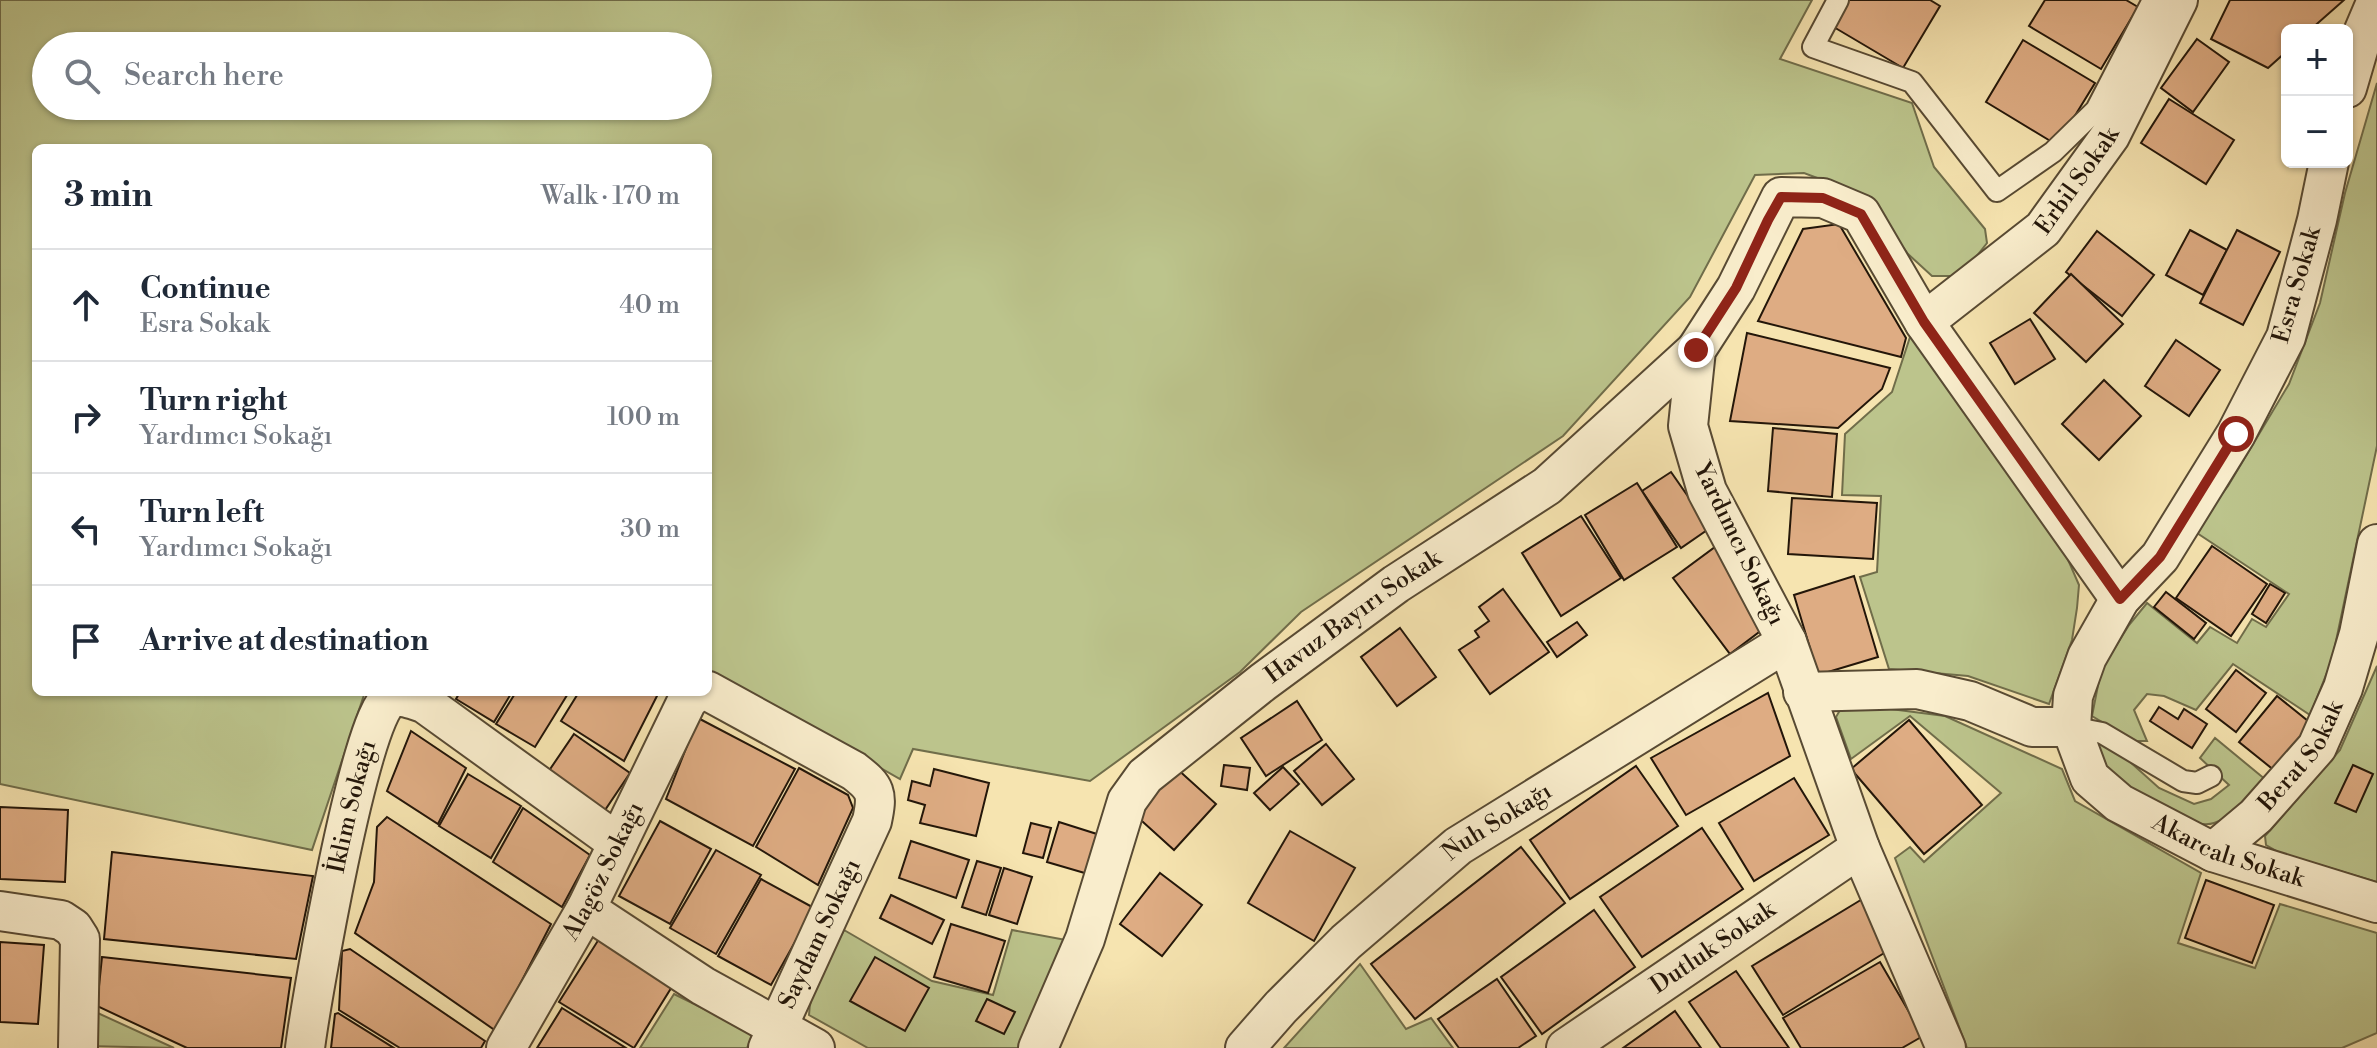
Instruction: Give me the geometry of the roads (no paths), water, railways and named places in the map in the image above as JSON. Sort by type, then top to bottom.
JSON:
[{"type":"street","name":"Erbil Sokak","points":[[1924,322],[2043,229],[2178,0]]},
{"type":"street","points":[[2353,67],[2377,0]]},
{"type":"street","name":"Esra Sokak","points":[[2090,778],[2071,727],[2073,696],[2087,657],[2120,599],[2160,557],[2236,434],[2286,337],[2328,168]]},
{"type":"street","name":"Yardımcı Sokağı","points":[[1946,1048],[1860,848],[1787,642],[1707,491],[1688,426],[1696,350],[1736,288],[1781,197],[1823,198],[1861,214],[1924,322],[2120,599]]},
{"type":"street","name":"Havuz Bayırı Sokak","points":[[1038,1048],[1085,939],[1127,801],[1145,776],[1263,682],[1396,584],[1547,486],[1696,350]]},
{"type":"street","name":"Berat Sokak","points":[[2213,852],[2256,816],[2317,747],[2343,688],[2359,634],[2377,544]]},
{"type":"street","name":"Nuh Sokağı","points":[[1245,1048],[1346,942],[1458,846],[1787,642]]},
{"type":"street","points":[[1803,692],[1917,689],[1970,701],[2032,727],[2071,727]]},
{"type":"street","name":"Saydam Sokağı","points":[[712,693],[854,771],[872,785],[876,800],[872,821],[773,1038]]},
{"type":"street","name":"Alagöz Sokağı","points":[[506,1048],[586,909],[692,696]]},
{"type":"street","name":"İklim Sokağı","points":[[305,1048],[343,844],[367,744],[381,710],[389,700],[403,697],[424,703],[618,843]]},
{"type":"street","name":"Akarcalı Sokak","points":[[2090,778],[2119,803],[2213,852],[2377,903]]},
{"type":"street","name":"Dutluk Sokak","points":[[1566,1048],[1860,848]]},
{"type":"street","points":[[586,909],[703,986],[773,1038],[815,1048]]},
{"type":"street","points":[[0,911],[61,920],[73,928],[80,939],[78,1048]]},
{"type":"lane","points":[[1838,0],[1813,47],[1912,82],[1997,191],[2107,116],[2153,0]]},
{"type":"lane","points":[[2071,727],[2102,733],[2183,781],[2197,783],[2211,776]]}]
